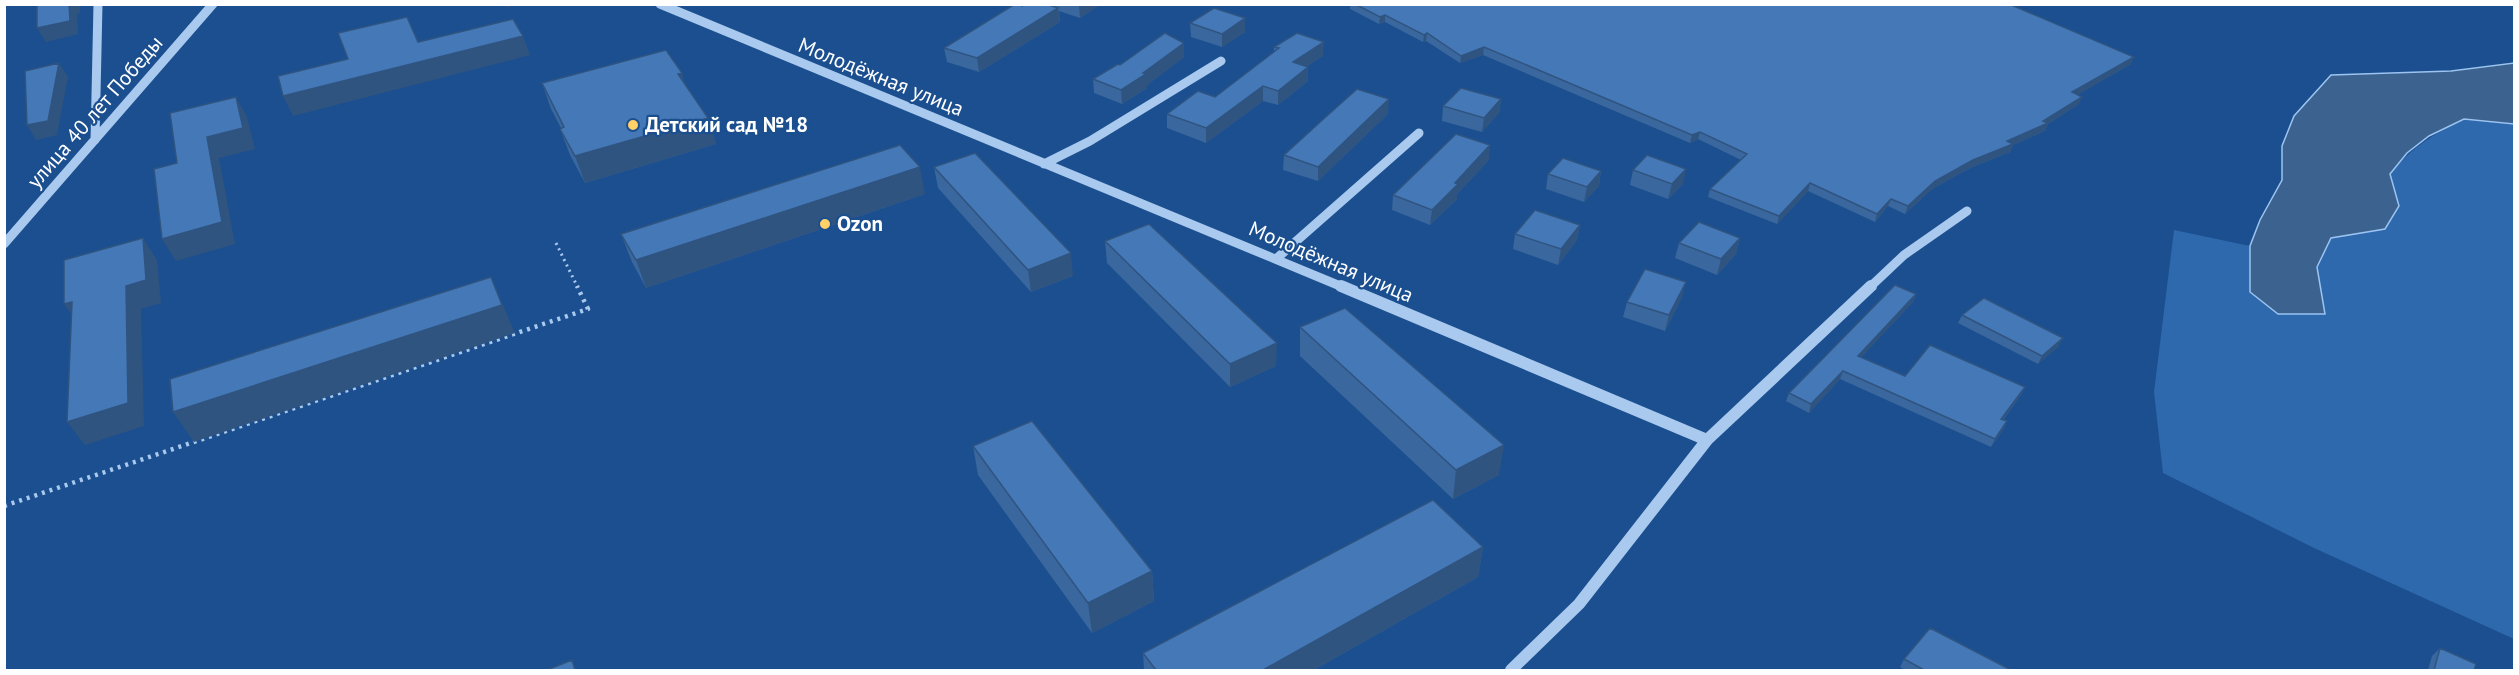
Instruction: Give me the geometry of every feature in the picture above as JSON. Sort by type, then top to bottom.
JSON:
[{"type":"street","points":[[95,140],[98,4]]},
{"type":"street","name":"улица 40 лет Победы","points":[[4,244],[213,4]]},
{"type":"street","name":"Молодёжная улица","points":[[660,4],[1707,440]]},
{"type":"street","points":[[1044,164],[1090,141],[1221,61]]},
{"type":"street","points":[[1276,259],[1419,133]]},
{"type":"street","points":[[1511,670],[1579,604],[1707,440],[1904,255],[1967,211]]},
{"type":"path","points":[[4,506],[588,309],[556,243]]},
{"type":"shaded area","points":[[2514,63],[2514,124],[2464,119],[2429,136],[2407,153],[2390,174],[2399,206],[2385,229],[2331,238],[2317,267],[2325,314],[2278,314],[2250,292],[2250,246],[2260,220],[2282,180],[2282,146],[2294,116],[2331,75],[2451,71]]},
{"type":"shaded area","points":[[2464,119],[2514,124],[2514,639],[2314,548],[2163,473],[2154,392],[2174,230],[2250,246],[2250,292],[2325,313],[2317,267],[2331,238],[2385,229],[2399,206],[2390,174],[2424,142]]},
{"type":"building","points":[[37,4],[69,4],[70,21],[37,28]]},
{"type":"building","points":[[1015,4],[1022,6],[1046,4],[1058,8],[977,58],[944,48]]},
{"type":"building","points":[[1355,4],[2009,4],[2134,57],[2072,92],[2082,97],[2043,121],[2048,123],[2007,141],[2013,144],[1973,160],[1935,181],[1908,206],[1891,199],[1877,214],[1810,183],[1779,216],[1710,189],[1747,154],[1700,132],[1692,135],[1484,47],[1461,56],[1427,33],[1424,35],[1385,15],[1380,17]]},
{"type":"building","points":[[1214,8],[1245,18],[1222,34],[1190,23]]},
{"type":"building","points":[[407,17],[418,42],[513,19],[523,36],[283,96],[278,76],[348,59],[338,33]]},
{"type":"building","points":[[1165,33],[1184,43],[1143,73],[1146,74],[1121,90],[1093,79],[1118,64],[1120,65]]},
{"type":"building","points":[[1297,33],[1324,42],[1293,62],[1308,67],[1278,91],[1263,86],[1206,128],[1167,114],[1198,91],[1215,97],[1279,48],[1274,47]]},
{"type":"building","points":[[666,50],[682,73],[678,74],[708,118],[575,156],[560,129],[564,127],[542,83]]},
{"type":"building","points":[[59,63],[48,121],[27,125],[25,71]]},
{"type":"building","points":[[1461,88],[1501,99],[1484,118],[1443,106]]},
{"type":"building","points":[[1357,89],[1389,99],[1318,167],[1284,155],[1319,123]]},
{"type":"building","points":[[236,97],[243,128],[207,137],[222,222],[162,239],[154,169],[177,163],[170,113]]},
{"type":"building","points":[[1456,134],[1490,145],[1455,183],[1458,184],[1432,210],[1393,195]]},
{"type":"building","points":[[900,145],[920,167],[636,260],[621,234]]},
{"type":"building","points":[[975,153],[1071,253],[1028,270],[934,167]]},
{"type":"building","points":[[1647,155],[1686,169],[1672,184],[1633,170]]},
{"type":"building","points":[[1563,158],[1601,171],[1587,187],[1548,174]]},
{"type":"building","points":[[1535,210],[1580,225],[1561,249],[1515,234]]},
{"type":"building","points":[[1699,222],[1740,238],[1721,259],[1679,243]]},
{"type":"building","points":[[1149,224],[1277,343],[1230,364],[1105,241]]},
{"type":"building","points":[[143,238],[146,280],[126,286],[128,403],[67,422],[72,302],[64,304],[64,260]]},
{"type":"building","points":[[1645,269],[1686,282],[1669,315],[1627,302]]},
{"type":"building","points":[[491,277],[502,305],[173,412],[170,379]]},
{"type":"building","points":[[1895,285],[1916,294],[1858,356],[1905,376],[1930,345],[2025,387],[2001,419],[2007,421],[1995,439],[1843,371],[1811,404],[1789,393]]},
{"type":"building","points":[[1984,298],[2063,338],[2042,356],[1962,315]]},
{"type":"building","points":[[1345,308],[1504,445],[1456,470],[1300,327]]},
{"type":"building","points":[[1032,421],[1152,571],[1088,603],[973,446]]},
{"type":"building","points":[[1433,500],[1483,547],[1263,670],[1156,670],[1143,653]]},
{"type":"building","points":[[1930,628],[2011,670],[1924,670],[1904,659]]},
{"type":"building","points":[[2440,648],[2476,664],[2474,670],[2434,670]]},
{"type":"building","points":[[572,660],[575,670],[547,670]]},
{"type":"place","name":"Детский сад №18","points":[[633,125]]},
{"type":"place","name":"Ozon","points":[[825,224]]}]
